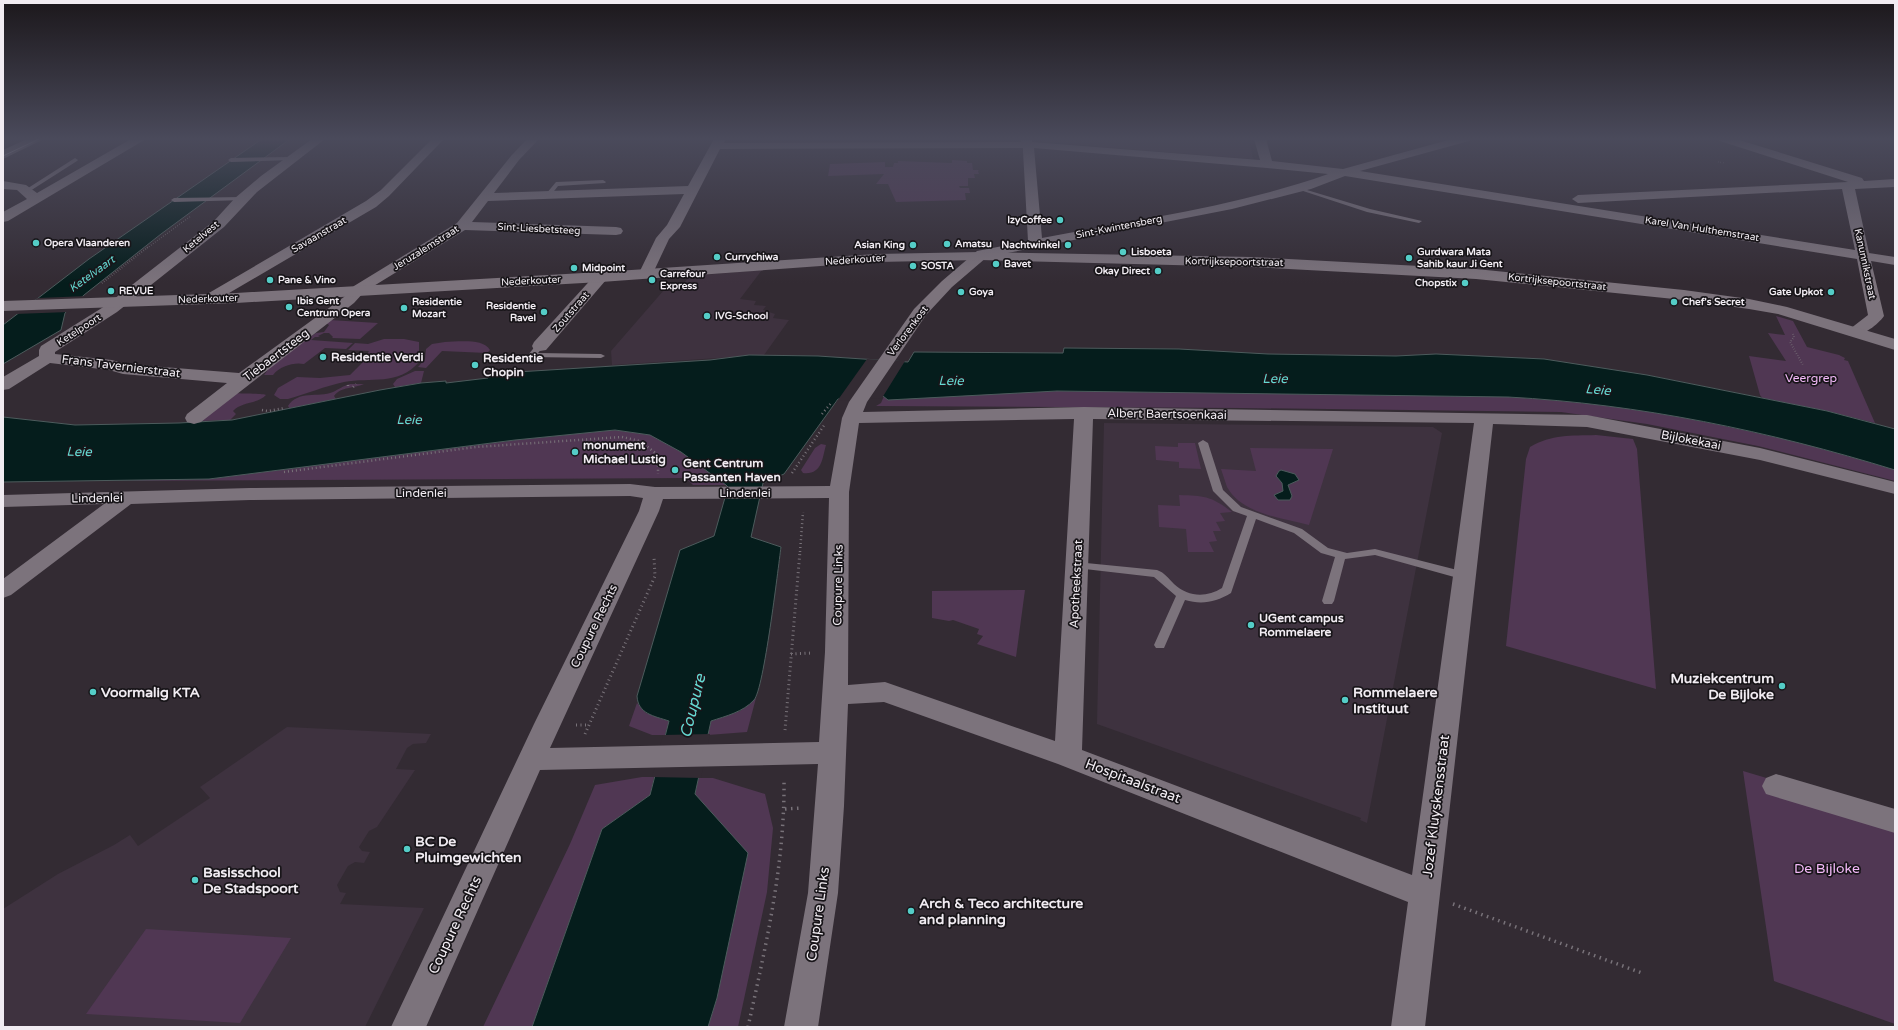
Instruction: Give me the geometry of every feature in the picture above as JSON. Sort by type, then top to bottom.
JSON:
[{"type":"street","points":[[8,187],[31,197]]},
{"type":"street","points":[[3,218],[31,197],[50,187]]},
{"type":"street","name":"Ketelvest","points":[[119,302],[218,224],[228,212],[257,187]]},
{"type":"street","name":"Savaanstraat","points":[[207,300],[371,204],[391,187]]},
{"type":"street","name":"Jeruzalemstraat","points":[[357,292],[462,226],[492,187]]},
{"type":"street","points":[[646,273],[663,238],[673,227],[695,187]]},
{"type":"street","points":[[1030,187],[1035,244],[1045,258]]},
{"type":"street","name":"Karel Van Hulthemstraat","points":[[1442,187],[1895,261]]},
{"type":"street","points":[[1532,201],[1827,187]]},
{"type":"street","name":"Kanunnikstraat","points":[[1848,187],[1876,316],[1854,332]]},
{"type":"street","points":[[1879,187],[1895,192]]},
{"type":"street","name":"Sint-Kwintensberg","points":[[980,256],[1232,204],[1299,188]]},
{"type":"street","points":[[484,197],[694,190]]},
{"type":"street","points":[[1634,197],[1624,202],[1626,208],[1649,220]]},
{"type":"street","name":"Sint-Liesbetsteeg","points":[[462,226],[616,231]]},
{"type":"street","name":"Nederkouter","points":[[12,307],[82,303],[207,300],[357,292],[876,258],[980,256]]},
{"type":"street","name":"Kortrijksepoortstraat","points":[[980,256],[1251,262],[1476,274],[1669,293],[1735,302],[1781,310],[1895,345]]},
{"type":"street","name":"Verlorenkost","points":[[854,410],[886,360],[920,312],[947,284],[980,256]]},
{"type":"street","name":"Zoutstraat","points":[[540,346],[601,277]]},
{"type":"street","name":"Tiebaertsteeg","points":[[194,418],[243,378],[349,300],[357,292]]},
{"type":"street","name":"Ketelpoort","points":[[3,385],[47,358],[47,350],[119,302]]},
{"type":"street","name":"Frans Tavernierstraat","points":[[47,358],[112,365],[123,369],[243,378]]},
{"type":"street","name":"Albert Baertsoenkaai","points":[[854,410],[889,417],[1084,413],[1484,418]]},
{"type":"street","name":"Coupure Links","points":[[801,1027],[823,893],[835,696],[839,492],[854,410]]},
{"type":"street","name":"Apotheekstraat","points":[[1068,756],[1084,413]]},
{"type":"street","name":"Bijlokekaai","points":[[1484,418],[1587,421],[1641,430],[1803,464],[1895,488]]},
{"type":"street","name":"Jozef Kluyskensstraat","points":[[1408,1027],[1484,418]]},
{"type":"street","name":"Lindenlei","points":[[3,501],[250,494],[630,490],[652,502],[726,493],[839,492]]},
{"type":"street","points":[[3,590],[127,498]]},
{"type":"street","name":"Coupure Rechts","points":[[408,1027],[652,502]]},
{"type":"street","name":"Hospitaalstraat","points":[[835,696],[886,692],[1068,756],[1425,894]]},
{"type":"street","points":[[532,758],[832,753]]},
{"type":"street","points":[[1776,786],[1895,821]]},
{"type":"lane","points":[[31,197],[43,187]]},
{"type":"lane","points":[[549,194],[554,187]]},
{"type":"lane","points":[[1299,188],[1369,211],[1419,221]]},
{"type":"lane","points":[[174,200],[243,199]]},
{"type":"lane","points":[[540,346],[532,355],[601,356]]},
{"type":"lane","points":[[1203,443],[1218,491],[1237,509],[1298,531],[1325,551],[1341,555],[1358,556],[1375,552],[1465,576]]},
{"type":"lane","points":[[1076,565],[1157,574],[1165,579],[1171,588],[1182,595],[1195,599],[1208,599],[1220,595],[1226,590],[1252,515]]},
{"type":"lane","points":[[1328,601],[1341,555]]},
{"type":"lane","points":[[1160,645],[1182,595]]},
{"type":"path","points":[[100,285],[161,236],[197,212]]},
{"type":"path","points":[[1794,337],[1790,342],[1803,365]]},
{"type":"path","points":[[353,387],[356,384]]},
{"type":"path","points":[[822,414],[833,401]]},
{"type":"path","points":[[262,410],[268,411],[285,408]]},
{"type":"path","points":[[770,493],[827,422]]},
{"type":"path","points":[[279,473],[476,447],[622,437],[640,441],[658,455],[658,476],[652,502],[655,576],[575,758]]},
{"type":"path","points":[[748,1027],[775,893],[785,809],[783,755],[805,492]]},
{"type":"path","points":[[1425,894],[1642,973]]},
{"type":"shaded area","name":"IVG-School","points":[[762,270],[740,299],[756,301],[754,305],[766,306],[763,310],[775,314],[773,318],[789,320],[764,355],[612,365],[611,351],[664,290],[671,291],[681,283],[684,283],[690,276]]},
{"type":"shaded area","name":"UGent campus Rommelaere","points":[[1104,423],[1433,427],[1442,433],[1367,823],[1360,820],[1361,818],[1097,724]]},
{"type":"shaded area","name":"Basisschool De Stadspoort","points":[[287,727],[431,734],[426,743],[413,744],[407,748],[396,769],[415,770],[377,827],[369,831],[359,847],[362,851],[370,852],[364,863],[355,862],[348,866],[337,885],[340,892],[346,893],[340,904],[424,908],[365,1027],[3,1027],[3,909],[58,874],[130,835],[138,846],[210,798],[200,787]]},
{"type":"green space","points":[[889,187],[960,187],[969,188],[970,193],[965,193],[966,200],[896,202]]},
{"type":"green space","name":"Veergrep","points":[[1776,316],[1793,321],[1807,347],[1839,355],[1845,358],[1844,360],[1848,361],[1875,423],[1827,411],[1763,399],[1760,395],[1749,356],[1786,361],[1768,333],[1785,335]]},
{"type":"green space","points":[[330,320],[378,323],[360,339],[332,338],[333,337],[329,333],[324,333],[318,336],[320,337],[315,337],[311,340],[353,343],[346,349],[325,348],[304,364],[287,365],[279,369],[273,375],[264,375],[273,363],[316,333],[324,332],[329,325],[326,323]]},
{"type":"green space","points":[[384,339],[404,339],[419,342],[419,362],[411,370],[393,378],[344,382],[288,399],[280,399],[274,395],[278,388],[297,377],[320,378],[350,375],[362,363],[369,351],[348,350],[355,343],[368,344]]},
{"type":"green space","points":[[445,342],[476,342],[487,346],[490,350],[487,353],[442,351],[426,368],[418,367],[425,359],[426,349],[432,344]]},
{"type":"green space","points":[[415,371],[424,371],[421,383],[395,387],[393,384],[397,379]]},
{"type":"green space","points":[[350,384],[364,384],[344,389],[334,396],[336,399],[290,409],[288,406],[297,398],[309,395],[327,394]]},
{"type":"green space","points":[[1057,391],[1508,397],[1606,406],[1703,422],[1800,443],[1895,470],[1895,481],[1758,446],[1647,424],[1561,412],[876,406],[881,403],[884,396],[888,398]]},
{"type":"green space","points":[[235,393],[266,395],[259,400],[237,408],[233,411],[236,414],[230,420],[198,421]]},
{"type":"green space","points":[[615,430],[650,435],[681,452],[726,485],[693,485],[686,478],[90,481],[209,479],[515,440]]},
{"type":"green space","points":[[1596,435],[1633,439],[1637,449],[1656,689],[1506,646],[1526,459],[1530,447],[1554,438]]},
{"type":"green space","points":[[1178,443],[1195,443],[1201,469],[1179,468],[1179,462],[1156,460],[1155,446],[1178,447]]},
{"type":"green space","points":[[821,444],[826,445],[822,461],[818,469],[809,473],[803,473],[801,470],[815,448]]},
{"type":"green space","points":[[1250,448],[1333,449],[1309,525],[1264,514],[1252,509],[1234,496],[1227,487],[1221,469],[1256,471]]},
{"type":"green space","points":[[1179,495],[1207,498],[1219,503],[1232,512],[1220,513],[1225,521],[1216,522],[1221,531],[1213,531],[1217,541],[1209,542],[1214,552],[1188,552],[1186,529],[1159,527],[1158,505],[1180,506]]},
{"type":"green space","points":[[1025,590],[1016,657],[977,644],[983,636],[977,634],[979,629],[953,620],[949,621],[932,618],[932,591]]},
{"type":"green space","points":[[756,698],[747,732],[708,735],[711,721],[740,711]]},
{"type":"green space","points":[[637,703],[646,713],[669,721],[665,735],[652,735],[629,726]]},
{"type":"green space","name":"De Bijloke","points":[[1743,771],[1895,816],[1895,1024],[1774,981]]},
{"type":"green space","points":[[642,777],[654,777],[650,795],[602,829],[532,1027],[483,1027],[570,844],[595,785]]},
{"type":"green space","points":[[698,778],[713,778],[765,794],[773,828],[767,892],[738,1027],[708,1027],[717,998],[695,795]]},
{"type":"green space","points":[[146,929],[291,938],[240,1023],[86,1014]]},
{"type":"water","name":"Ketelvaart","points":[[193,187],[225,187],[161,234],[84,295],[65,313],[61,330],[3,364],[3,325],[89,259]]},
{"type":"water","points":[[1064,348],[1179,349],[1268,354],[1396,356],[1436,354],[1544,359],[1647,375],[1827,411],[1895,429],[1895,470],[1800,443],[1703,422],[1606,406],[1508,397],[1057,391],[888,400],[883,396],[838,399],[784,474],[763,483],[751,537],[781,547],[762,675],[758,691],[754,700],[750,704],[734,713],[711,721],[695,794],[748,853],[717,998],[708,1027],[532,1027],[602,829],[650,795],[669,721],[653,716],[644,711],[640,707],[637,696],[680,550],[714,536],[728,487],[726,485],[681,452],[650,435],[615,430],[515,440],[209,479],[3,482],[3,417],[75,425],[179,423],[232,420],[421,383],[446,381],[446,383],[488,378],[490,375],[517,372],[710,360],[749,355],[818,356],[908,362],[914,352],[1063,353]]},
{"type":"water","points":[[1281,470],[1295,474],[1299,480],[1288,485],[1292,496],[1290,500],[1278,500],[1274,495],[1283,491],[1282,483],[1276,476]]},
{"type":"pier","points":[[87,296],[69,312],[15,314],[38,298]]},
{"type":"pier","points":[[867,359],[905,361],[882,398],[839,401],[835,404]]},
{"type":"pier","points":[[710,734],[701,778],[652,777],[663,735]]},
{"type":"place","name":"IzyCoffee","points":[[1060,220]]},
{"type":"place","name":"Opera Vlaanderen","points":[[36,243]]},
{"type":"place","name":"Amatsu","points":[[947,244]]},
{"type":"place","name":"Asian King","points":[[913,245]]},
{"type":"place","name":"Nachtwinkel","points":[[1068,245]]},
{"type":"place","name":"Lisboeta","points":[[1123,252]]},
{"type":"place","name":"Currychiwa","points":[[717,257]]},
{"type":"place","name":"Gurdwara Mata Sahib kaur Ji Gent","points":[[1409,258]]},
{"type":"place","name":"Bavet","points":[[996,264]]},
{"type":"place","name":"SOSTA","points":[[913,266]]},
{"type":"place","name":"Midpoint","points":[[574,268]]},
{"type":"place","name":"Okay Direct","points":[[1158,271]]},
{"type":"place","name":"Pane & Vino","points":[[270,280]]},
{"type":"place","name":"Carrefour Express","points":[[652,280]]},
{"type":"place","name":"Chopstix","points":[[1465,283]]},
{"type":"place","name":"REVUE","points":[[111,291]]},
{"type":"place","name":"Goya","points":[[961,292]]},
{"type":"place","name":"Gate Upkot","points":[[1831,292]]},
{"type":"place","name":"Chef's Secret","points":[[1674,302]]},
{"type":"place","name":"Ibis Gent Centrum Opera","points":[[289,307]]},
{"type":"place","name":"Residentie Mozart","points":[[404,308]]},
{"type":"place","name":"Residentie Ravel","points":[[544,312]]},
{"type":"place","name":"IVG-School","points":[[707,316]]},
{"type":"place","name":"Residentie Verdi","points":[[323,357]]},
{"type":"place","name":"Residentie Chopin","points":[[475,365]]},
{"type":"place","name":"monument Michael Lustig","points":[[575,452]]},
{"type":"place","name":"Gent Centrum Passanten Haven","points":[[675,470]]},
{"type":"place","name":"UGent campus Rommelaere","points":[[1251,625]]},
{"type":"place","name":"Muziekcentrum De Bijloke","points":[[1782,686]]},
{"type":"place","name":"Voormalig KTA","points":[[93,692]]},
{"type":"place","name":"Rommelaere Instituut","points":[[1345,700]]},
{"type":"place","name":"BC De Pluimgewichten","points":[[407,849]]},
{"type":"place","name":"Basisschool De Stadspoort","points":[[195,880]]},
{"type":"place","name":"Arch & Teco architecture and planning","points":[[911,911]]},
{"type":"water label","name":"Leie","points":[[1275,379]]},
{"type":"water label","name":"Leie","points":[[951,381]]},
{"type":"water label","name":"Leie","points":[[1598,390]]},
{"type":"water label","name":"Leie","points":[[409,420]]},
{"type":"water label","name":"Leie","points":[[79,452]]},
{"type":"water label","name":"Coupure","points":[[693,706]]}]
